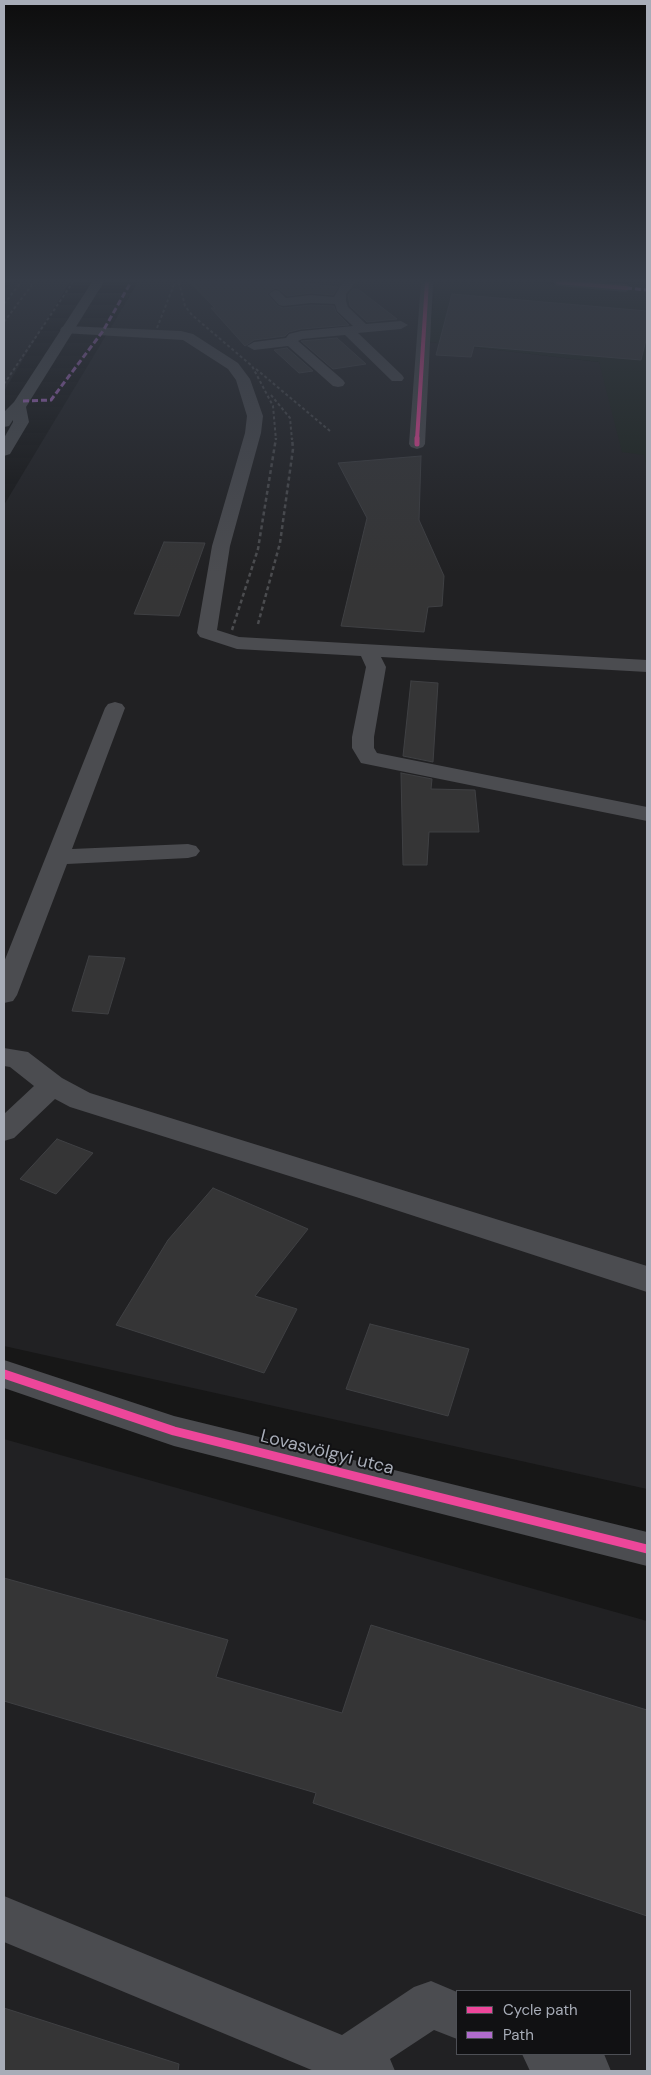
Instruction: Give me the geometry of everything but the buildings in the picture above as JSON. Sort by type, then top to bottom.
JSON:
[{"type":"main road","points":[[5,419],[20,405],[36,379]]},
{"type":"main road","points":[[4,451],[21,422],[20,405]]},
{"type":"street","points":[[243,379],[255,416],[253,433],[221,546],[207,634],[237,643],[647,666]]},
{"type":"street","points":[[333,379],[338,383]]},
{"type":"street","points":[[417,444],[421,379]]},
{"type":"street","points":[[368,650],[376,667],[363,737],[363,748],[369,758],[647,814]]},
{"type":"street","points":[[4,995],[115,708]]},
{"type":"street","points":[[58,857],[188,851]]},
{"type":"street","points":[[4,1056],[18,1059],[52,1085],[80,1100],[367,1188],[647,1280]]},
{"type":"street","points":[[4,1131],[52,1085]]},
{"type":"street","name":"Lovasvölgyi utca","points":[[4,1374],[174,1431],[647,1549]]},
{"type":"street","points":[[4,1920],[359,2066],[431,2004],[456,2016]]},
{"type":"street","points":[[548,2055],[587,2071]]},
{"type":"shaded area","points":[[4,379],[11,379],[4,391]]},
{"type":"shaded area","points":[[80,379],[607,379],[645,455],[647,470],[647,1489],[4,1346],[4,505]]},
{"type":"shaded area","points":[[603,379],[647,379],[647,470],[644,455],[622,452]]},
{"type":"shaded area","points":[[4,1439],[647,1621],[647,2071],[4,2071]]},
{"type":"railway","points":[[4,384],[7,379]]},
{"type":"railway","points":[[259,379],[273,406],[276,439]]},
{"type":"railway","points":[[268,379],[330,431]]},
{"type":"railway","points":[[271,395],[290,418],[292,440]]},
{"type":"railway","points":[[258,624],[280,543],[293,449],[292,438]]},
{"type":"railway","points":[[232,630],[258,549],[276,439]]},
{"type":"marked path","points":[[23,401],[51,400],[67,379]]},
{"type":"cycle path","points":[[417,444],[421,379]]},
{"type":"cycle path","points":[[4,1374],[174,1431],[647,1549]]}]
